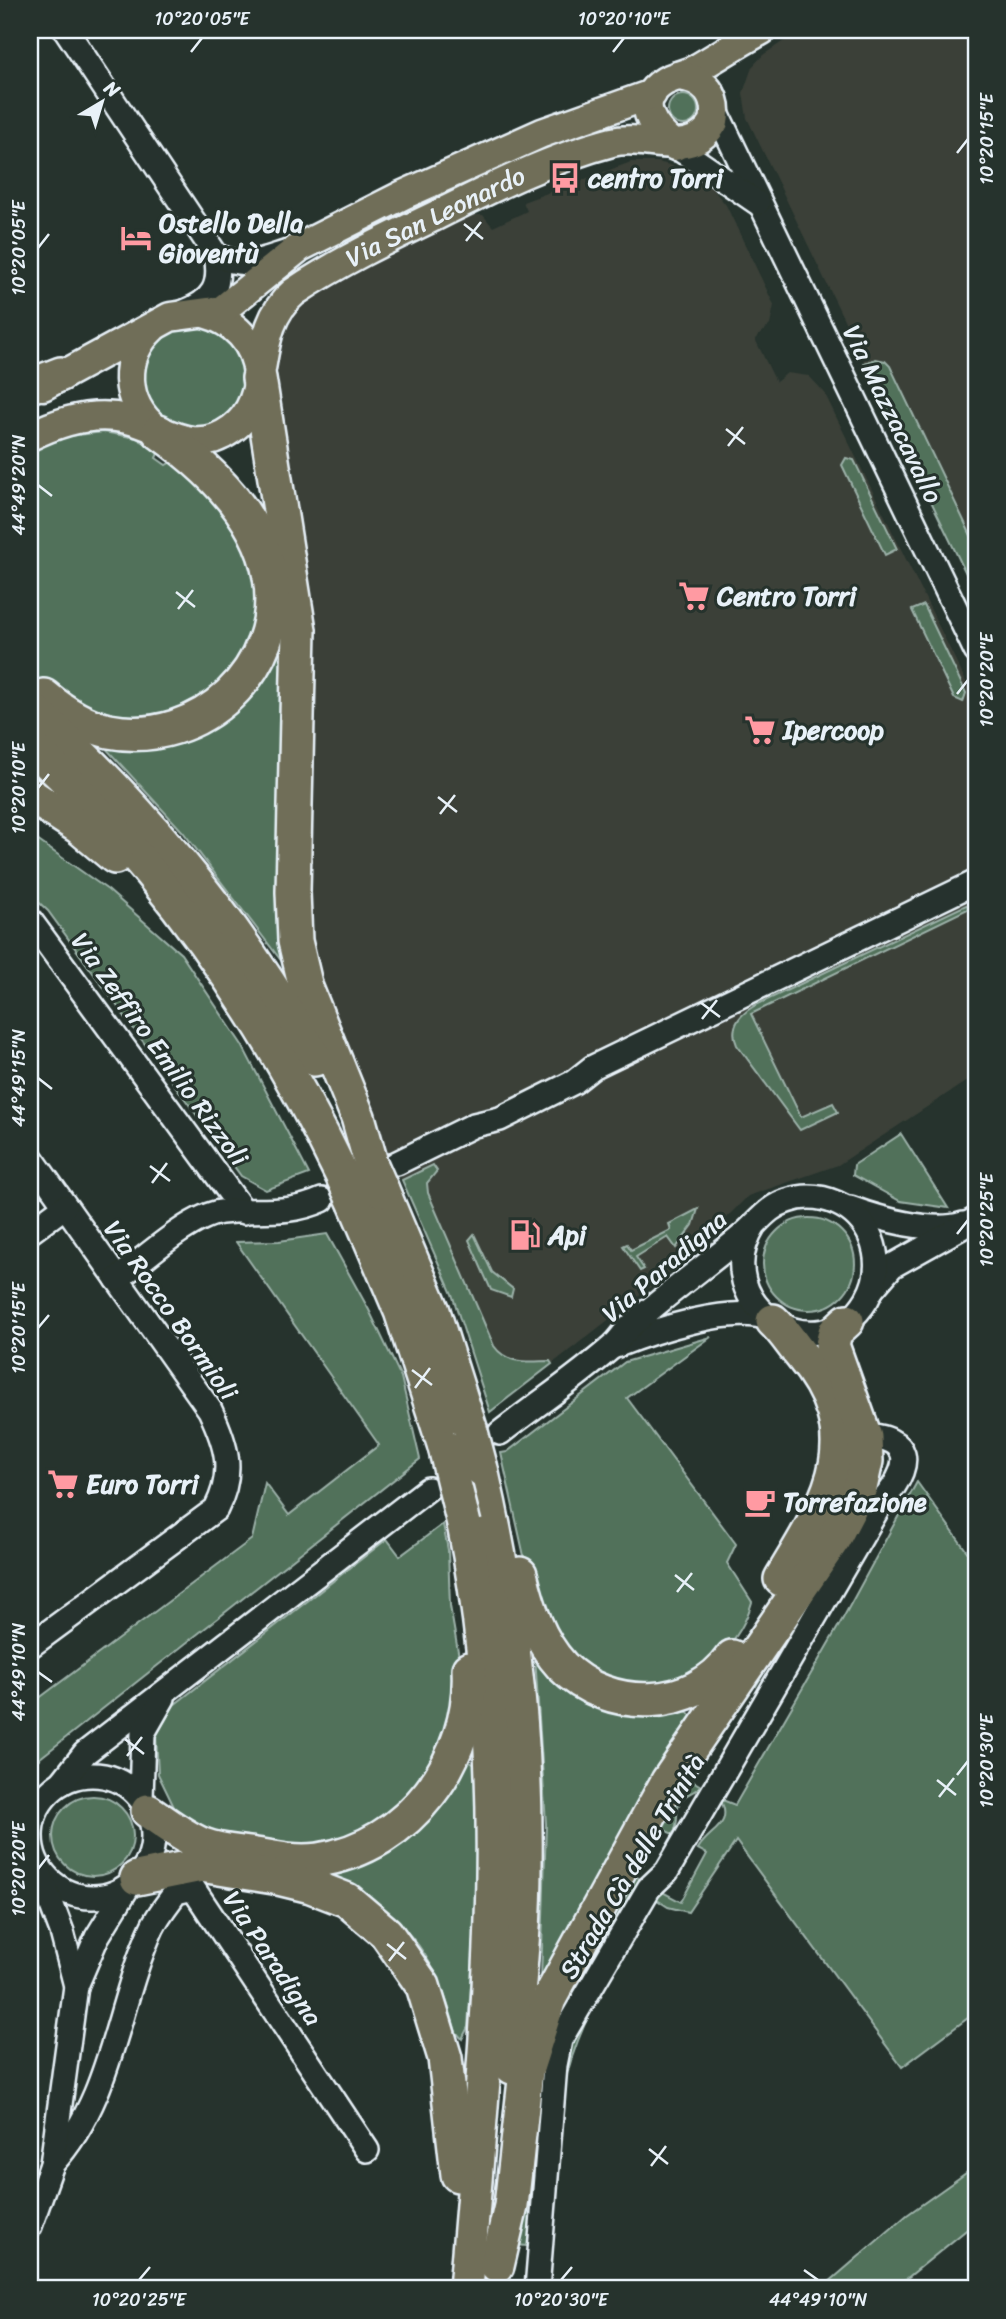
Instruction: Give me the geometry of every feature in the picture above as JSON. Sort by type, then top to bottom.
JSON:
[{"type":"highway","points":[[30,386],[61,374]]},
{"type":"highway","points":[[258,377],[299,630],[293,892],[295,941],[306,988],[355,1109],[364,1179],[401,1311],[478,1442],[511,1628],[525,1804],[524,1912],[496,2278]]},
{"type":"highway","points":[[30,684],[81,721],[109,731],[146,733],[179,725],[212,708],[243,683],[260,658],[269,627],[272,602],[270,575],[258,539],[228,494],[159,432]]},
{"type":"highway","points":[[30,707],[122,795],[223,915],[297,1026],[364,1179],[425,1290],[478,1442],[527,1600],[547,1647],[563,1667],[592,1687],[625,1697],[667,1699],[694,1692],[718,1675],[814,1524],[832,1486],[850,1427],[832,1345],[835,1332],[847,1321]]},
{"type":"highway","points":[[30,745],[129,846],[225,969],[285,1065],[364,1179]]},
{"type":"highway","points":[[30,795],[79,827],[113,855],[225,969]]},
{"type":"highway","points":[[496,2278],[511,2206],[526,2071],[549,1999],[668,1781],[833,1540],[850,1511],[863,1477],[866,1448],[822,1384],[773,1321]]},
{"type":"highway","points":[[145,1805],[206,1847],[296,1861],[327,1858],[351,1851],[386,1833],[410,1814],[449,1766],[466,1720],[470,1686],[464,1524],[478,1442]]},
{"type":"highway","points":[[464,1524],[487,1674],[496,1833],[494,1919],[466,2289]]},
{"type":"highway","points":[[133,1881],[201,1865],[274,1877],[311,1886],[347,1900],[386,1933],[423,1986],[445,2058],[458,2159],[458,2289]]},
{"type":"main road","name":"Via San Leonardo","points":[[159,432],[149,424],[134,402],[129,377],[134,351],[149,330],[181,316],[216,313],[300,247],[403,195],[525,140],[652,94],[659,85],[762,30]]},
{"type":"main road","name":"Via San Leonardo","points":[[30,436],[69,420],[97,416],[127,419],[171,438],[197,442],[233,429],[249,410],[267,333],[281,306],[294,292],[461,203],[587,150],[625,140],[650,140],[675,146],[698,140],[708,132],[718,78],[729,61],[762,30]]},
{"type":"main road","points":[[678,76],[700,81],[715,105]]},
{"type":"main road","points":[[652,94],[648,113],[651,123],[656,131],[675,146]]},
{"type":"main road","name":"Via San Leonardo","points":[[30,396],[61,374],[181,316]]},
{"type":"main road","points":[[181,316],[225,321],[243,335],[255,355],[258,377]]},
{"type":"street","points":[[66,30],[216,256],[219,271],[217,289],[207,302],[181,316]]},
{"type":"street","name":"Via Mazzacavallo","points":[[715,105],[758,203],[976,651]]},
{"type":"street","name":"Via Mazzacavallo","points":[[675,146],[758,203]]},
{"type":"street","points":[[216,256],[247,265],[300,247]]},
{"type":"street","points":[[117,1279],[193,1224],[218,1212],[295,1210],[474,1125],[499,1119],[574,1082],[593,1067],[976,882]]},
{"type":"street","name":"Via Zeffiro Emilio Rizzoli","points":[[30,920],[244,1212]]},
{"type":"street","name":"Via Rocco Bormioli","points":[[30,1156],[210,1410],[223,1437],[227,1463],[226,1489],[216,1509],[30,1646]]},
{"type":"street","name":"Via Paradigna","points":[[478,1442],[609,1349],[632,1325],[770,1209],[790,1199],[813,1197],[909,1224],[970,1222]]},
{"type":"street","points":[[835,1202],[862,1222],[872,1242],[876,1275],[869,1296]]},
{"type":"street","points":[[30,1232],[64,1207]]},
{"type":"street","name":"Via Paradigna","points":[[609,1349],[662,1331],[721,1317],[752,1314],[794,1330],[816,1331],[847,1321],[892,1266],[970,1222]]},
{"type":"street","name":"Via Paradigna","points":[[754,1225],[745,1244],[743,1277],[751,1298],[773,1321]]},
{"type":"street","name":"Strada Cà delle Trinità","points":[[537,2289],[555,2065],[561,2040],[649,1888],[667,1871],[880,1506],[897,1483],[904,1457],[893,1441],[850,1427]]},
{"type":"street","points":[[863,1477],[879,1492],[880,1506]]},
{"type":"street","name":"Via Paradigna","points":[[76,1986],[62,1932],[33,1856],[30,1835],[35,1802],[63,1781],[85,1753],[428,1489]]},
{"type":"street","name":"Via Paradigna","points":[[30,2226],[52,2164],[76,1986],[97,1937],[149,1858],[153,1835],[145,1805],[143,1733],[170,1687]]},
{"type":"street","points":[[63,1781],[83,1774],[105,1775],[125,1784],[145,1805]]},
{"type":"street","points":[[33,1856],[50,1881],[68,1893],[89,1897],[111,1895],[133,1881]]},
{"type":"street","name":"Via Paradigna","points":[[52,2164],[70,2145],[97,2096],[152,1927],[176,1892],[192,1888],[367,2150]]},
{"type":"shaded area","points":[[800,30],[976,30],[976,594],[747,118],[743,93],[752,67],[763,55]]},
{"type":"shaded area","points":[[631,162],[658,162],[684,169],[708,183],[726,205],[774,305],[770,325],[755,339],[776,382],[787,373],[809,376],[824,392],[976,702],[976,1075],[838,1165],[748,1196],[679,1265],[490,1412],[463,1323],[441,1265],[389,1154],[310,966],[271,348],[284,322],[312,295],[464,215],[483,215],[493,227],[527,211],[523,202]]},
{"type":"green space","points":[[683,95],[693,100],[698,110],[693,120],[683,125],[673,120],[668,110],[673,100]]},
{"type":"green space","points":[[194,326],[213,330],[230,341],[241,358],[245,377],[241,396],[230,413],[213,424],[194,428],[175,424],[158,413],[147,396],[143,377],[147,358],[158,341],[175,330]]},
{"type":"green space","points":[[876,359],[885,361],[890,366],[976,546],[976,594],[864,363]]},
{"type":"green space","points":[[104,432],[136,438],[159,451],[156,458],[166,465],[176,459],[246,536],[261,608],[234,675],[178,712],[119,721],[55,693],[30,673],[30,450],[69,436]]},
{"type":"green space","points":[[846,458],[854,460],[897,549],[885,555],[842,465]]},
{"type":"green space","points":[[924,605],[966,693],[963,702],[954,698],[912,610]]},
{"type":"green space","points":[[283,609],[283,963],[183,832],[101,743],[176,736]]},
{"type":"green space","points":[[30,835],[108,890],[181,954],[242,1045],[309,1174],[266,1190],[241,1176],[48,911],[30,894]]},
{"type":"green space","points":[[966,905],[972,907],[751,1014],[801,1117],[833,1103],[838,1112],[800,1130],[737,1045],[734,1033],[737,1022],[754,1006]]},
{"type":"green space","points":[[901,1134],[948,1208],[900,1201],[853,1175],[854,1165]]},
{"type":"green space","points":[[433,1165],[437,1171],[427,1183],[428,1193],[494,1346],[513,1360],[550,1361],[552,1364],[490,1412],[452,1294],[402,1180]]},
{"type":"green space","points":[[698,1209],[693,1225],[676,1248],[668,1237],[636,1257],[644,1269],[640,1271],[623,1246],[627,1244],[631,1250],[671,1230],[669,1224]]},
{"type":"green space","points":[[809,1218],[826,1222],[841,1232],[851,1247],[855,1264],[851,1281],[841,1296],[826,1306],[809,1310],[792,1306],[777,1296],[767,1281],[763,1264],[767,1247],[777,1232],[792,1222]]},
{"type":"green space","points":[[327,1234],[369,1310],[401,1377],[420,1459],[30,1766],[30,1705],[252,1539],[265,1483],[289,1515],[379,1445],[236,1242],[279,1241]]},
{"type":"green space","points":[[474,1234],[492,1272],[513,1289],[511,1297],[491,1290],[469,1240]]},
{"type":"green space","points":[[711,1337],[627,1398],[736,1544],[727,1563],[752,1602],[746,1620],[717,1657],[660,1692],[575,1668],[530,1583],[501,1453],[507,1452],[625,1362]]},
{"type":"green space","points":[[917,1482],[976,1564],[976,2012],[902,2067],[736,1841],[688,1912],[668,1907],[654,1898],[590,2013],[579,2037],[564,2087],[559,2060],[657,1889],[681,1902],[707,1854],[698,1849],[722,1822],[724,1808],[720,1799],[735,1805],[842,1620]]},
{"type":"green space","points":[[443,1524],[448,1550],[450,1606],[459,1657],[455,1725],[404,1808],[322,1850],[223,1840],[176,1811],[158,1774],[156,1736],[174,1705],[387,1539],[400,1556]]},
{"type":"green space","points":[[809,1591],[815,1596],[792,1636],[786,1633],[756,1686],[748,1681],[691,1780],[701,1786],[681,1800],[673,1834],[662,1829],[635,1876],[645,1882],[556,2038],[550,2065],[537,2247],[517,2245],[525,2149],[534,2087],[561,1994],[616,1888],[675,1787],[739,1688]]},
{"type":"green space","points":[[535,1657],[685,1710],[693,1717],[541,1980],[546,1824]]},
{"type":"green space","points":[[468,1761],[475,1765],[477,1864],[468,2027],[462,2039],[456,2032],[437,1976],[411,1936],[375,1906],[325,1877]]},
{"type":"green space","points":[[93,1796],[108,1799],[121,1808],[130,1821],[133,1836],[130,1851],[121,1864],[108,1873],[93,1876],[78,1873],[65,1864],[56,1851],[53,1836],[56,1821],[65,1808],[78,1799]]},
{"type":"green space","points":[[976,2166],[976,2222],[906,2279],[880,2289],[821,2289],[907,2215]]},
{"type":"place","name":"centro Torri","points":[[565,178]]},
{"type":"place","name":"Ostello Della Gioventù","points":[[136,238]]},
{"type":"place","name":"Centro Torri","points":[[694,596]]},
{"type":"place","name":"Ipercoop","points":[[760,730]]},
{"type":"place","name":"Api","points":[[525,1235]]},
{"type":"place","name":"Euro Torri","points":[[63,1484]]},
{"type":"place","name":"Torrefazione","points":[[760,1502]]}]
